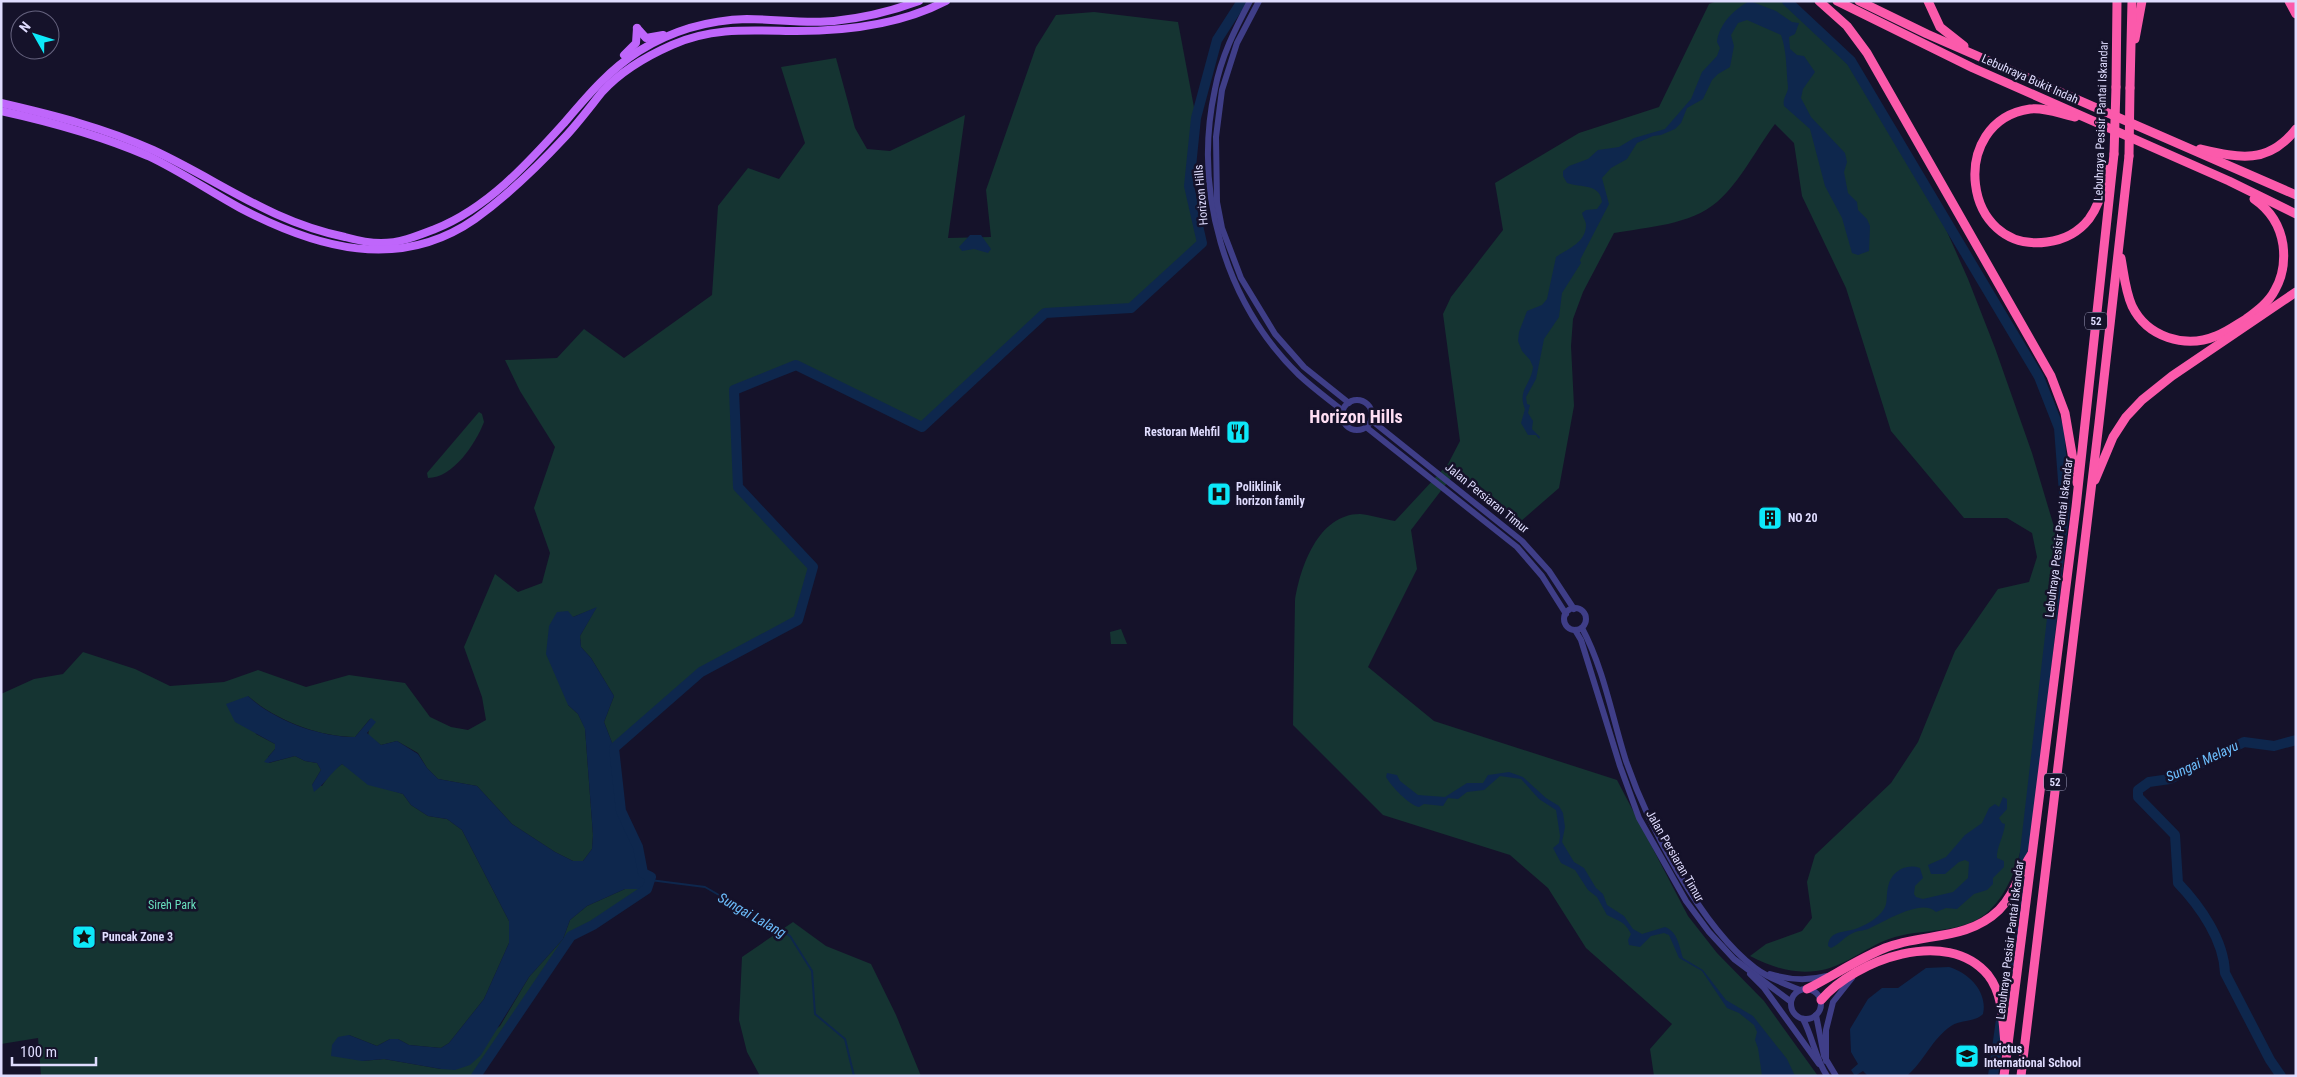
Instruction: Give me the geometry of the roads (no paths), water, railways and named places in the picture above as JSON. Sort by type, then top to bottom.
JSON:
[{"type":"highway","points":[[1819,1],[1848,26],[1867,53],[2051,376],[2065,413],[2073,468],[2078,488]]},
{"type":"highway","name":"Lebuhraya Bukit Indah","points":[[1838,1],[1973,68],[2229,181],[2296,214]]},
{"type":"highway","name":"Lebuhraya Bukit Indah","points":[[1858,1],[2296,195]]},
{"type":"highway","points":[[1928,1],[1940,27],[1958,42],[1986,59]]},
{"type":"highway","name":"Lebuhraya Pesisir Pantai Iskandar","points":[[2004,1076],[2034,850],[2078,488],[2114,156],[2116,1]]},
{"type":"highway","name":"Lebuhraya Pesisir Pantai Iskandar","points":[[2021,1076],[2119,250],[2128,156],[2132,1]]},
{"type":"highway","points":[[2131,58],[2142,1]]},
{"type":"highway","points":[[2289,1],[2296,14]]},
{"type":"highway","points":[[2092,120],[2036,109],[2013,114],[1997,125],[1985,138],[1976,162],[1975,188],[1982,210],[1999,228],[2020,240],[2036,243],[2061,239],[2082,226],[2094,212],[2114,156]]},
{"type":"highway","points":[[2185,146],[2237,158],[2255,156],[2278,146],[2296,129]]},
{"type":"highway","points":[[2119,250],[2132,306],[2152,329],[2167,337],[2186,342],[2208,339],[2226,332],[2259,308],[2275,290],[2282,271],[2284,252],[2279,229],[2268,210],[2229,181]]},
{"type":"highway","points":[[2091,489],[2114,437],[2126,417],[2142,400],[2172,376],[2296,292]]},
{"type":"highway","points":[[1804,989],[1893,945],[1964,932],[1978,926],[2006,902],[2034,850]]},
{"type":"highway","points":[[1820,1000],[1837,984],[1884,959],[1921,951],[1944,950],[1968,958],[1988,976],[1997,991],[2003,1017],[2007,1059]]},
{"type":"main road","points":[[1,103],[112,133],[188,167],[243,200],[280,218],[328,234],[378,243],[396,242],[449,224],[491,196],[558,130],[609,68],[634,48],[637,28],[646,38],[652,38],[717,21],[747,19],[833,21],[864,16],[919,1]]},
{"type":"main road","points":[[1,111],[109,141],[146,156],[184,174],[239,207],[300,234],[353,248],[397,250],[420,245],[452,233],[498,202],[566,136],[605,90],[644,58],[674,44],[720,31],[748,29],[834,30],[859,27],[908,16],[946,1]]},
{"type":"main road","points":[[598,82],[642,49],[690,28]]},
{"type":"street","name":"Horizon Hills","points":[[1250,1],[1230,38],[1215,88],[1209,137],[1211,203],[1216,230],[1234,281],[1268,338],[1298,374],[1343,411],[1344,422],[1350,428],[1358,430],[1366,426]]},
{"type":"street","name":"Horizon Hills","points":[[1259,1],[1237,43],[1222,90],[1216,137],[1217,202],[1222,228],[1241,278],[1275,334],[1304,367],[1349,403],[1356,400],[1364,402],[1370,408],[1371,420]]},
{"type":"street","points":[[1343,411],[1349,403]]},
{"type":"street","points":[[1366,426],[1371,420]]},
{"type":"street","name":"Jalan Persiaran Timur","points":[[1371,420],[1522,541],[1549,570],[1574,609],[1581,610],[1585,615],[1586,622],[1579,629]]},
{"type":"street","name":"Jalan Persiaran Timur","points":[[1366,426],[1517,547],[1542,576],[1566,614],[1566,624],[1579,629],[1647,814],[1693,896],[1739,955],[1757,970],[1804,989]]},
{"type":"street","points":[[1566,614],[1574,609]]},
{"type":"street","name":"Jalan Persiaran Timur","points":[[1579,629],[1620,766],[1639,818],[1686,901],[1709,932],[1734,959],[1790,1001]]},
{"type":"street","points":[[1734,959],[1764,988],[1827,1076]]},
{"type":"street","points":[[1757,970],[1783,978],[1803,979],[1838,973]]},
{"type":"street","points":[[1826,1061],[1826,1030],[1833,1002],[1855,975]]},
{"type":"street","points":[[1803,1020],[1816,1015],[1821,1006],[1818,995],[1804,989],[1794,994],[1790,1001],[1792,1013],[1803,1020],[1812,1036],[1819,1064]]},
{"type":"street","points":[[1816,1015],[1826,1061],[1836,1076]]},
{"type":"water","points":[[1750,1],[1776,11],[1792,22],[1799,23],[1795,34],[1789,37],[1790,49],[1797,55],[1804,56],[1815,72],[1803,89],[1801,98],[1811,117],[1845,153],[1847,162],[1844,172],[1848,193],[1857,202],[1858,210],[1867,219],[1870,226],[1869,251],[1858,255],[1852,253],[1842,218],[1825,186],[1810,129],[1784,106],[1788,87],[1781,35],[1747,20],[1738,23],[1731,35],[1734,46],[1730,67],[1712,80],[1703,99],[1687,108],[1681,123],[1675,129],[1637,143],[1627,159],[1611,168],[1602,178],[1609,204],[1580,260],[1581,263],[1562,293],[1559,317],[1544,339],[1536,379],[1526,397],[1527,404],[1530,405],[1528,413],[1533,421],[1532,429],[1540,437],[1539,439],[1536,435],[1528,435],[1521,423],[1525,409],[1523,392],[1533,367],[1522,351],[1518,341],[1519,332],[1527,311],[1542,305],[1547,299],[1556,257],[1575,245],[1583,236],[1586,222],[1582,213],[1586,210],[1597,209],[1602,202],[1598,192],[1594,189],[1567,183],[1563,176],[1563,171],[1569,166],[1588,159],[1598,150],[1619,147],[1634,138],[1665,129],[1691,99],[1702,72],[1717,56],[1720,48],[1717,42],[1718,35],[1724,23],[1738,8]]},
{"type":"water","points":[[970,235],[981,235],[991,249],[988,253],[974,249],[962,251],[959,247]]},
{"type":"water","points":[[597,607],[580,636],[581,647],[591,658],[614,696],[604,722],[614,748],[621,811],[638,847],[643,872],[651,877],[647,889],[625,889],[587,906],[570,920],[563,939],[529,977],[481,1055],[470,1065],[455,1070],[384,1059],[362,1061],[331,1056],[332,1045],[338,1037],[349,1035],[377,1046],[390,1039],[398,1039],[409,1045],[441,1048],[449,1043],[484,999],[509,943],[509,921],[462,830],[447,819],[428,816],[411,805],[403,794],[368,785],[342,764],[314,792],[312,785],[321,770],[317,763],[305,761],[295,756],[268,763],[264,762],[275,749],[275,744],[235,722],[226,704],[248,696],[284,720],[312,730],[341,736],[355,737],[371,718],[376,722],[367,733],[381,745],[397,741],[418,754],[427,768],[438,779],[477,786],[512,824],[555,852],[573,861],[583,861],[592,849],[593,835],[585,729],[578,714],[568,705],[546,654],[549,626],[557,612],[568,611],[573,617]]},
{"type":"water","points":[[1509,772],[1523,777],[1546,798],[1559,806],[1563,813],[1565,827],[1562,842],[1574,862],[1584,868],[1596,888],[1603,894],[1607,905],[1624,916],[1633,929],[1642,934],[1665,927],[1673,932],[1683,958],[1703,970],[1726,1000],[1753,1016],[1787,1059],[1795,1076],[1762,1076],[1755,1040],[1757,1032],[1754,1025],[1739,1013],[1727,1008],[1702,971],[1679,958],[1669,935],[1664,933],[1651,936],[1640,947],[1629,945],[1628,940],[1631,934],[1626,926],[1607,915],[1597,897],[1588,890],[1575,870],[1561,863],[1553,848],[1559,843],[1560,836],[1556,810],[1539,799],[1521,779],[1500,776],[1484,790],[1467,792],[1458,799],[1448,798],[1443,806],[1424,804],[1419,807],[1410,803],[1401,795],[1386,777],[1387,773],[1397,775],[1400,781],[1418,795],[1445,797],[1467,783],[1483,783],[1488,775]]},
{"type":"water","points":[[2003,797],[2007,799],[2007,809],[1999,818],[2005,824],[1997,858],[2004,861],[2004,867],[1993,878],[1993,884],[1987,890],[1974,894],[1957,909],[1946,908],[1936,912],[1930,908],[1913,909],[1870,928],[1853,933],[1831,948],[1828,946],[1829,941],[1835,934],[1854,930],[1869,923],[1882,912],[1886,905],[1887,892],[1892,877],[1904,868],[1920,868],[1923,878],[1915,886],[1914,894],[1916,897],[1923,899],[1953,892],[1968,878],[1969,862],[1965,860],[1959,862],[1945,874],[1931,874],[1928,865],[1946,857],[1965,835],[1982,823],[1989,808],[1995,804],[1999,807]]},
{"type":"water","points":[[1949,967],[1963,974],[1975,984],[1983,998],[1983,1014],[1976,1019],[1959,1022],[1944,1031],[1907,1076],[1868,1076],[1863,1071],[1855,1076],[1851,1070],[1858,1064],[1851,1052],[1850,1029],[1868,999],[1882,988],[1898,988],[1926,968]]},
{"type":"waterway","points":[[476,1076],[571,936],[593,925],[647,889],[651,877],[643,873],[638,847],[621,811],[614,748],[701,672],[798,620],[813,567],[738,487],[734,390],[796,365],[922,427],[1045,313],[1131,308],[1202,243],[1189,186],[1196,118],[1217,40],[1242,1]]},
{"type":"waterway","points":[[1787,1],[1851,61],[2039,377],[2059,428],[2065,506],[2025,852],[1993,1076]]},
{"type":"waterway","name":"Sungai Melayu","points":[[2281,1076],[2270,1060],[2225,973],[2220,948],[2209,924],[2178,883],[2175,835],[2138,797],[2138,790],[2149,782],[2170,779],[2244,742],[2274,746],[2296,740]]},
{"type":"waterway","name":"Sungai Lalang","points":[[650,880],[705,887],[790,936],[812,971],[815,1014],[845,1039],[854,1076]]},
{"type":"place","name":"Restoran Mehfil","points":[[1238,432]]},
{"type":"place","name":"Poliklinik horizon family","points":[[1219,494]]},
{"type":"place","name":"NO 20","points":[[1770,518]]},
{"type":"place","name":"Puncak Zone 3","points":[[84,937]]},
{"type":"place","name":"Invictus International School","points":[[1967,1056]]},
{"type":"district","name":"Horizon Hills","points":[[1356,417]]},
{"type":"park label","name":"Sireh Park","points":[[172,905]]}]
